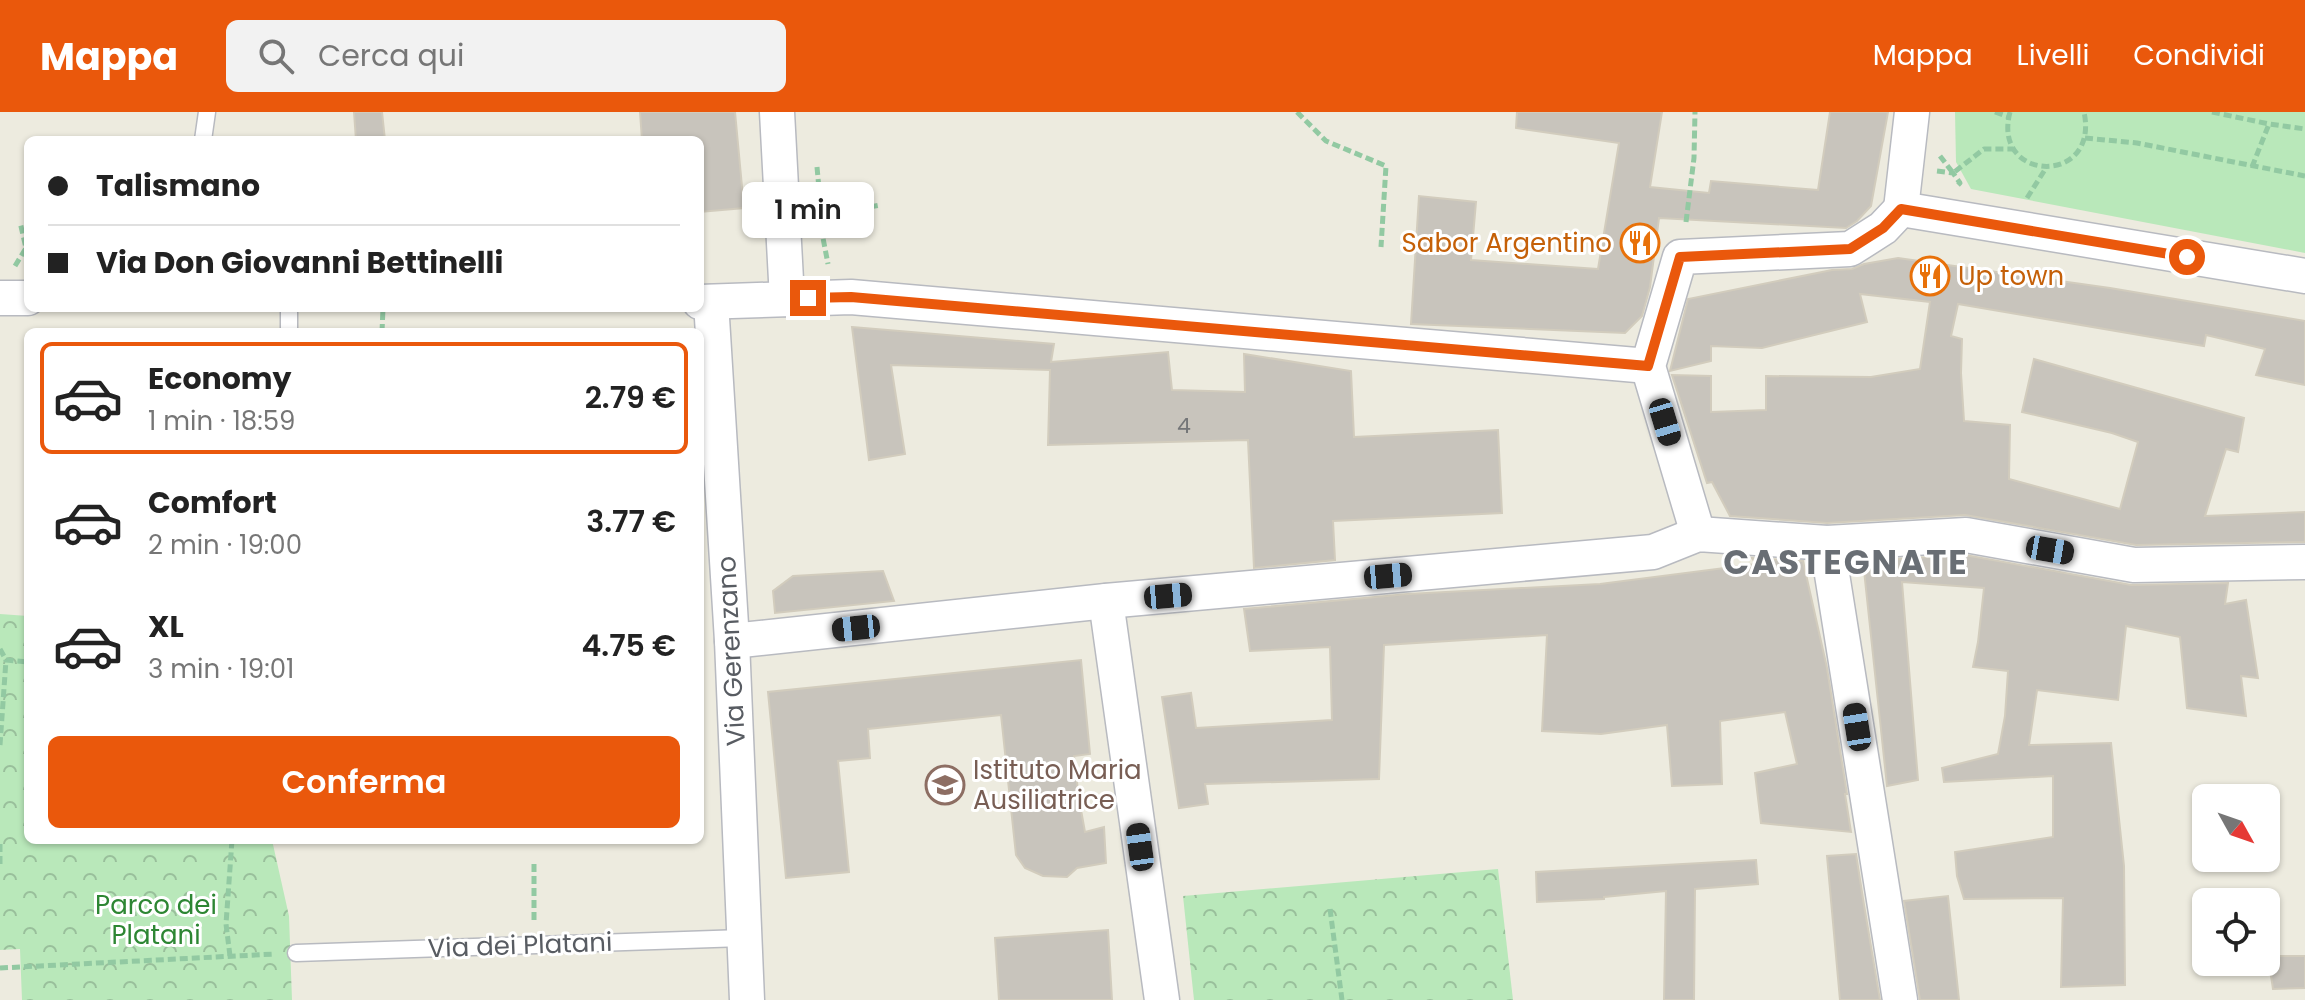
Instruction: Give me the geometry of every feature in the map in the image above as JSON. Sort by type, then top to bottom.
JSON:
[{"type":"street","points":[[777,112],[787,299]]},
{"type":"street","points":[[1698,534],[1648,366],[1680,257],[1850,249],[1883,228],[1901,209],[1912,112]]},
{"type":"street","points":[[1901,209],[2305,276]]},
{"type":"street","points":[[706,302],[867,298],[1648,366]]},
{"type":"street","name":"Via Gerenzano","points":[[706,302],[732,641],[747,1000]]},
{"type":"street","points":[[732,641],[1106,601],[1653,552],[1698,534],[1827,543],[1966,535],[2134,565],[2305,562]]},
{"type":"street","points":[[1827,543],[1900,1000]]},
{"type":"street","points":[[1106,601],[1162,1000]]},
{"type":"lane","points":[[204,136],[207,112]]},
{"type":"lane","name":"Via dei Platani","points":[[296,953],[743,938]]},
{"type":"path","points":[[1297,112],[1326,141],[1386,166],[1381,247]]},
{"type":"path","points":[[1690,180],[1695,112]]},
{"type":"path","points":[[1995,112],[2009,115],[2008,137],[2022,159],[2046,168],[2060,166],[2080,150],[2087,124],[2084,112]]},
{"type":"path","points":[[2212,112],[2305,129]]},
{"type":"path","points":[[2252,167],[2269,124]]},
{"type":"path","points":[[2085,138],[2137,143],[2305,176]]},
{"type":"path","points":[[1937,152],[1953,173],[1984,149],[2013,149]]},
{"type":"path","points":[[821,210],[880,205]]},
{"type":"path","points":[[20,222],[24,239]]},
{"type":"path","points":[[12,289],[24,252]]},
{"type":"path","points":[[0,649],[6,660],[0,745]]},
{"type":"path","points":[[6,660],[24,662]]},
{"type":"path","points":[[0,844],[0,866]]},
{"type":"path","points":[[230,956],[226,924],[232,844]]},
{"type":"path","points":[[534,864],[534,944]]},
{"type":"path","points":[[1330,909],[1342,1000]]},
{"type":"path","points":[[0,968],[296,953]]},
{"type":"green space","points":[[1955,112],[2305,112],[2305,253],[1971,189],[1956,162]]},
{"type":"green space","name":"Parco dei Platani","points":[[0,614],[24,616],[24,844],[273,844],[289,916],[292,1000],[22,1000],[20,949],[0,950]]},
{"type":"green space","points":[[1498,869],[1513,1000],[1194,1000],[1183,896]]},
{"type":"building","points":[[354,112],[382,112],[385,136],[356,136]]},
{"type":"building","points":[[640,112],[735,112],[744,208],[704,212],[704,136],[642,136]]},
{"type":"building","points":[[1517,112],[1662,112],[1650,187],[1709,193],[1711,181],[1818,190],[1830,112],[1888,112],[1871,206],[1846,228],[1659,218],[1650,287],[1642,316],[1625,333],[1411,324],[1419,196],[1476,202],[1471,260],[1598,269],[1619,143],[1516,128]]},
{"type":"building","points":[[1898,258],[2110,288],[2305,321],[2305,385],[2256,375],[2265,349],[2206,335],[2204,346],[1958,304],[1951,336],[1962,339],[1964,421],[2010,425],[2009,479],[2120,509],[2138,442],[2022,412],[2034,359],[2244,418],[2238,452],[2226,449],[2205,516],[2305,512],[2305,542],[2136,545],[1965,515],[1827,523],[1730,516],[1712,482],[1707,483],[1672,375],[1711,376],[1711,412],[1766,410],[1766,376],[1871,377],[1920,369],[1930,302],[1860,294],[1867,322],[1762,348],[1711,346],[1711,361],[1670,371],[1688,299]]},
{"type":"building","points":[[852,327],[1054,344],[1051,362],[1168,352],[1172,390],[1245,392],[1244,354],[1351,371],[1354,437],[1498,430],[1502,513],[1333,521],[1335,560],[1254,568],[1248,440],[1048,445],[1050,370],[891,365],[905,454],[869,460]]},
{"type":"building","points":[[1965,555],[2131,585],[2228,583],[2225,604],[2246,600],[2258,678],[2241,676],[2246,716],[2187,708],[2180,637],[2126,626],[2118,700],[2037,690],[2029,745],[2111,743],[2124,866],[2125,985],[2061,987],[2063,898],[1964,899],[1957,876],[1955,852],[2053,837],[2053,776],[1944,782],[1942,768],[1998,754],[2005,716],[2008,671],[1973,667],[1984,588],[1902,582],[1918,780],[1887,786],[1863,561]]},
{"type":"building","points":[[1752,558],[1803,561],[1827,668],[1851,832],[1761,823],[1755,773],[1797,764],[1785,712],[1720,721],[1722,784],[1672,786],[1667,725],[1601,734],[1542,731],[1547,635],[1384,645],[1379,779],[1205,784],[1208,804],[1179,808],[1162,697],[1191,693],[1196,728],[1332,720],[1330,647],[1250,651],[1244,609],[1408,594],[1600,584],[1756,564]]},
{"type":"building","points":[[883,571],[894,601],[775,613],[773,591],[793,576]]},
{"type":"building","points":[[1081,660],[1090,754],[1074,756],[1079,799],[1085,832],[1104,827],[1106,863],[1077,868],[1067,877],[1043,876],[1025,868],[1016,855],[1001,715],[868,729],[870,758],[838,761],[849,872],[786,878],[768,692]]},
{"type":"building","points":[[1856,854],[1880,1000],[1840,1000],[1827,856]]},
{"type":"building","points":[[1756,860],[1758,884],[1695,889],[1694,1000],[1664,1000],[1666,891],[1604,899],[1537,902],[1536,872]]},
{"type":"building","points":[[1948,896],[1959,1000],[1920,1000],[1904,901]]},
{"type":"building","points":[[1108,930],[1112,1000],[999,1000],[995,938]]},
{"type":"building","points":[[2280,956],[2305,956],[2305,988],[2273,989],[2271,976],[2280,976]]},
{"type":"place","name":"Sabor Argentino","points":[[1640,243]]},
{"type":"place","name":"Up town","points":[[1930,276]]},
{"type":"place","name":"Istituto Maria Ausiliatrice","points":[[945,785]]},
{"type":"district","name":"CASTEGNATE","points":[[1846,562]]},
{"type":"route","points":[[808,298],[851,297],[1648,366],[1680,257],[1850,249],[1883,228],[1901,209],[2187,257]]}]
